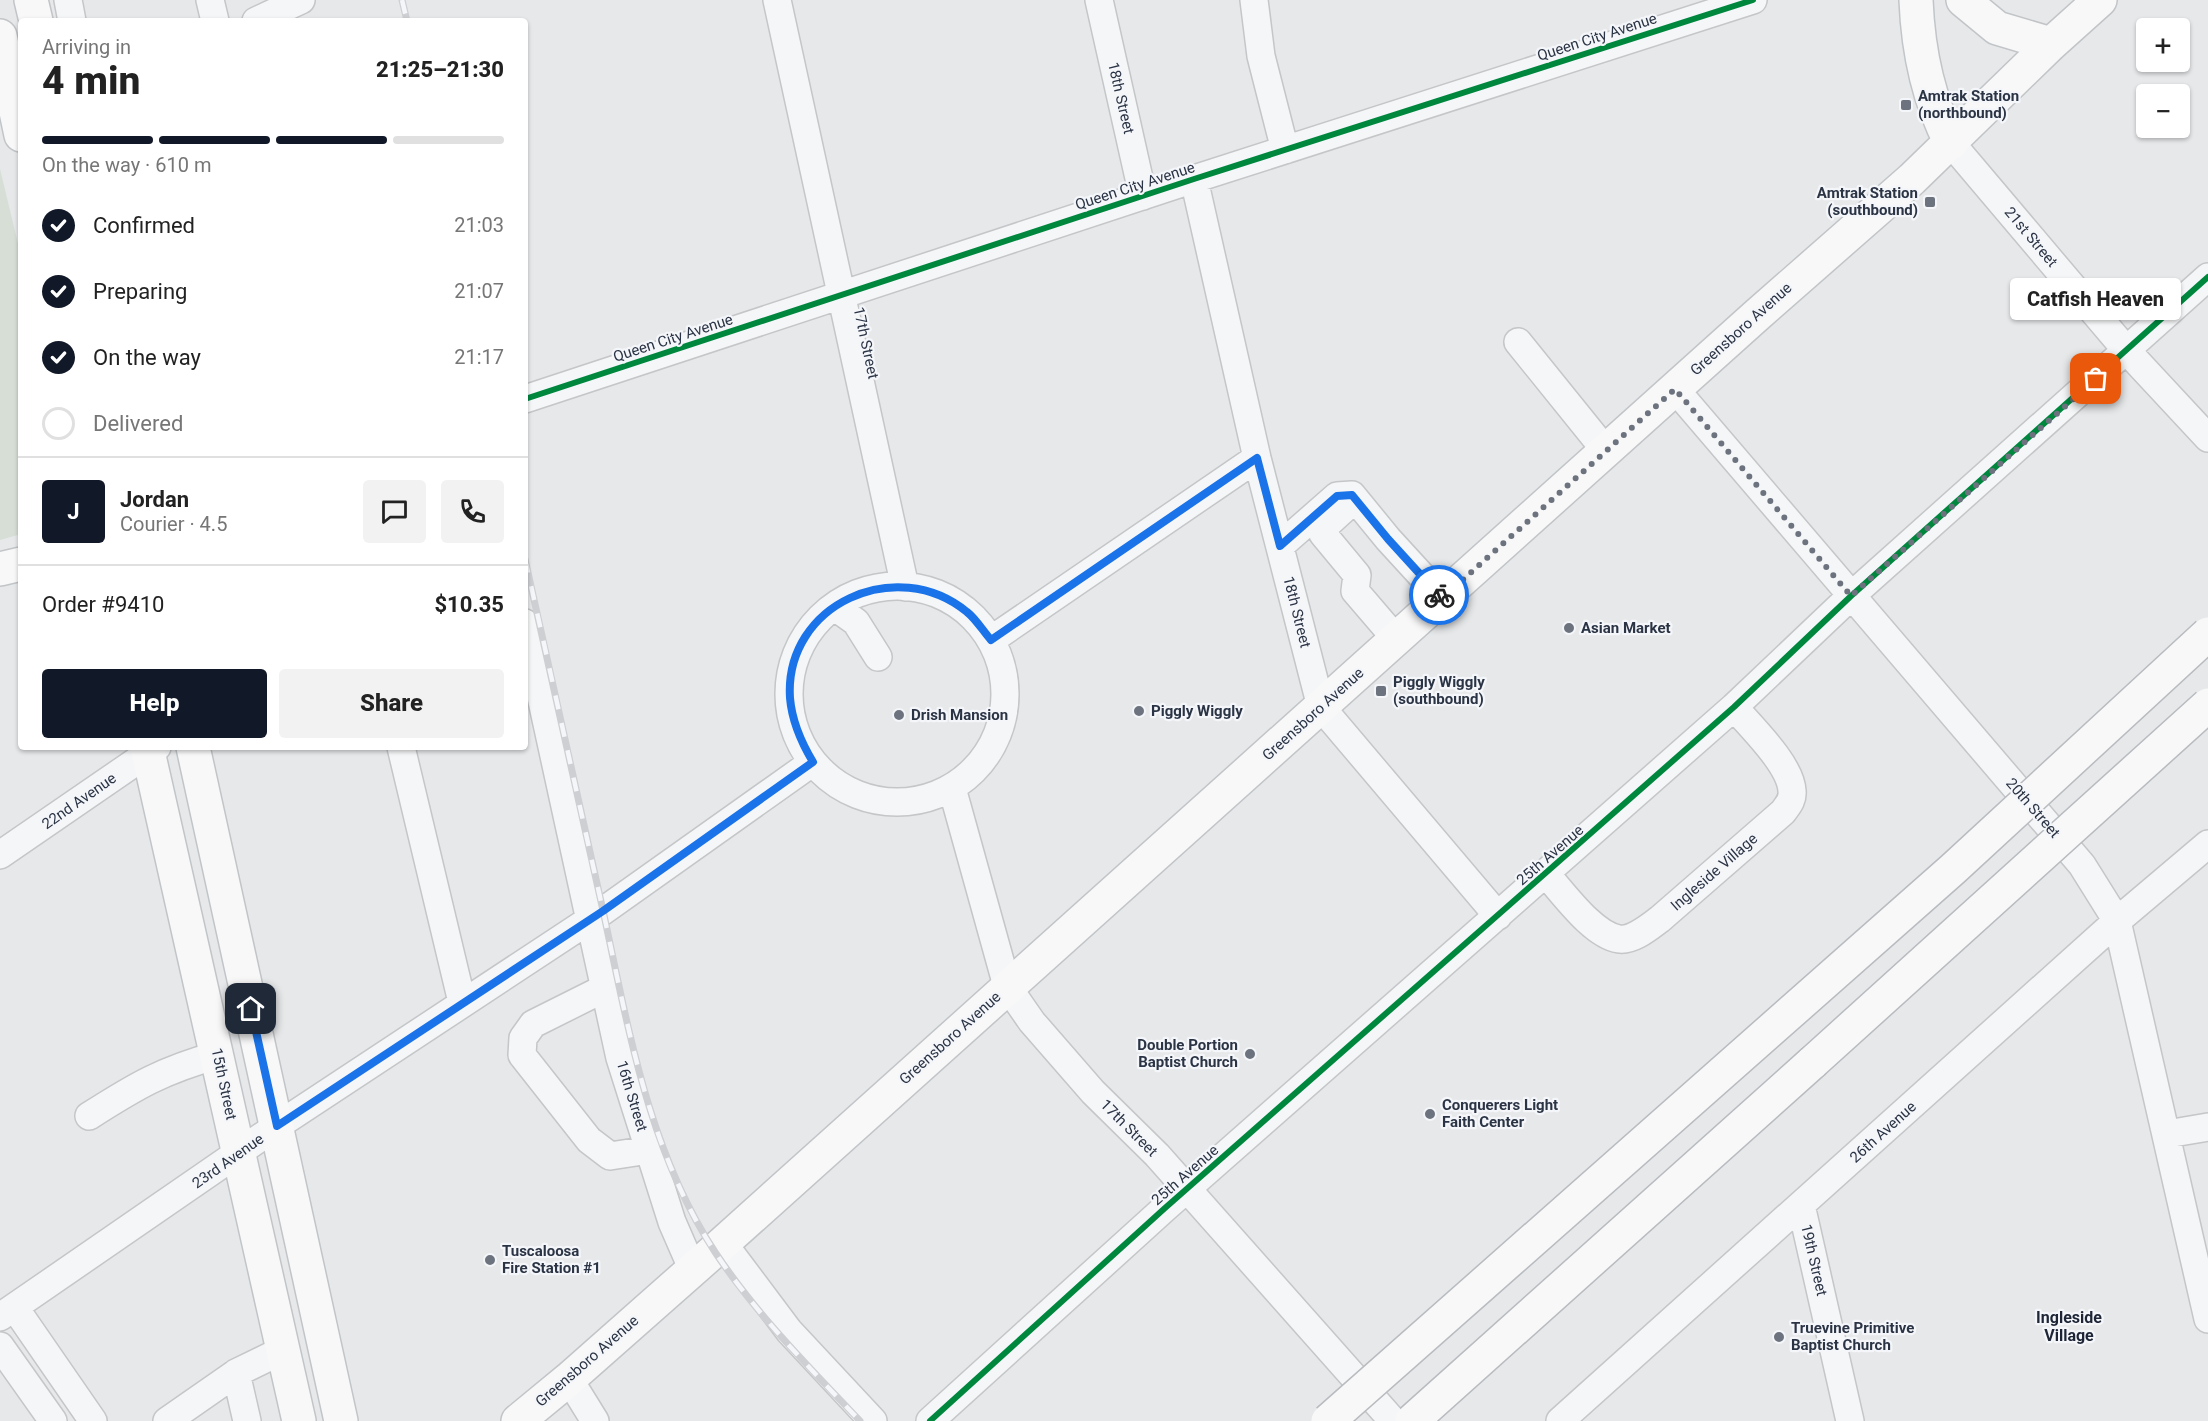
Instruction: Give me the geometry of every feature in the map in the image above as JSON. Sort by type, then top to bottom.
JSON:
[{"type":"main road","points":[[31,0],[35,18]]},
{"type":"main road","points":[[1916,0],[1925,72],[1936,115],[1951,143]]},
{"type":"main road","points":[[1963,0],[1997,28],[2051,44]]},
{"type":"main road","name":"Greensboro Avenue","points":[[518,1421],[570,1379],[692,1268],[723,1243],[1007,986],[1951,143],[2051,44],[2100,0]]},
{"type":"main road","points":[[0,36],[15,124]]},
{"type":"main road","points":[[0,569],[18,565]]},
{"type":"main road","points":[[1328,1421],[1953,869],[2208,634]]},
{"type":"main road","points":[[1412,1421],[1989,906],[2208,705]]},
{"type":"main road","name":"15th Street","points":[[151,750],[238,1154],[299,1421]]},
{"type":"main road","points":[[194,750],[341,1421]]},
{"type":"street","points":[[68,0],[71,18]]},
{"type":"street","points":[[210,0],[214,18]]},
{"type":"street","points":[[262,18],[301,0]]},
{"type":"street","name":"17th Street","points":[[777,0],[905,586]]},
{"type":"street","name":"18th Street","points":[[1099,0],[1143,196]]},
{"type":"street","points":[[1254,0],[1261,56],[1285,150]]},
{"type":"street","name":"Queen City Avenue","points":[[528,398],[1194,179],[1753,0]]},
{"type":"street","name":"21st Street","points":[[1951,143],[2127,351],[2208,438]]},
{"type":"street","name":"18th Street","points":[[1194,179],[1257,458],[1321,707],[1498,916]]},
{"type":"street","name":"25th Avenue","points":[[930,1421],[1734,707],[1851,596],[2208,277]]},
{"type":"street","points":[[1518,342],[1606,451]]},
{"type":"street","name":"20th Street","points":[[1675,389],[2082,866],[2116,921],[2208,1319]]},
{"type":"street","points":[[991,640],[1257,458]]},
{"type":"street","points":[[1280,546],[1337,496],[1352,495],[1388,539],[1442,598]]},
{"type":"street","points":[[1388,539],[1377,536],[1352,508],[1347,507],[1323,528],[1323,534],[1357,575],[1355,591],[1397,640]]},
{"type":"street","points":[[0,560],[18,547]]},
{"type":"street","points":[[905,586],[925,590],[950,600],[969,613],[991,640],[1003,671],[1005,694],[1003,717],[996,739],[985,758],[952,788],[914,801],[878,800],[846,789],[813,762],[799,739],[792,718],[790,696],[792,673],[798,651],[809,632],[835,607],[863,592],[905,586]]},
{"type":"street","points":[[835,607],[856,622],[878,657]]},
{"type":"street","name":"16th Street","points":[[528,637],[620,1058],[672,1222],[692,1268]]},
{"type":"street","name":"Ingleside Village","points":[[1546,874],[1599,932],[1620,940],[1642,933],[1660,919],[1783,812],[1791,802],[1790,781],[1772,752],[1734,707]]},
{"type":"street","name":"22nd Avenue","points":[[0,855],[150,750]]},
{"type":"street","points":[[401,750],[462,1002]]},
{"type":"street","name":"23rd Avenue","points":[[7,1313],[277,1126],[590,919],[813,762]]},
{"type":"street","name":"17th Street","points":[[952,788],[1007,986],[1032,1022],[1093,1092],[1157,1155],[1392,1421]]},
{"type":"street","name":"26th Avenue","points":[[1560,1421],[2116,921],[2208,844]]},
{"type":"street","points":[[605,988],[533,1024],[523,1038],[522,1054],[589,1140],[603,1151],[610,1156],[649,1150]]},
{"type":"street","points":[[88,1116],[145,1080],[177,1066],[218,1055]]},
{"type":"street","points":[[2167,1134],[2208,1127]]},
{"type":"street","name":"19th Street","points":[[1802,1205],[1850,1421]]},
{"type":"street","points":[[723,1243],[789,1331],[873,1421]]},
{"type":"street","points":[[7,1313],[93,1421]]},
{"type":"street","points":[[0,1346],[54,1421]]},
{"type":"street","points":[[167,1421],[236,1373],[283,1350]]},
{"type":"street","points":[[236,1373],[247,1421]]},
{"type":"street","points":[[570,1379],[595,1421]]},
{"type":"shaded area","points":[[0,169],[18,244],[18,535],[0,540]]},
{"type":"railway","points":[[402,0],[406,18]]},
{"type":"railway","points":[[528,573],[631,1040],[656,1128],[672,1171],[692,1212],[731,1275],[784,1339],[860,1421]]},
{"type":"cycle path","points":[[528,398],[1194,179],[1753,0]]},
{"type":"cycle path","points":[[930,1421],[1165,1208],[1734,707],[1851,596],[2208,277]]},
{"type":"way so far","points":[[1439,595],[1442,598],[1457,585],[1675,389],[1851,596],[2096,379]]},
{"type":"place","name":"Amtrak Station (northbound)","points":[[1906,105]]},
{"type":"place","name":"Amtrak Station (southbound)","points":[[1930,202]]},
{"type":"place","name":"Catfish Heaven","points":[[2096,379]]},
{"type":"place","name":"Asian Market","points":[[1569,628]]},
{"type":"place","name":"Piggly Wiggly (southbound)","points":[[1381,691]]},
{"type":"place","name":"Piggly Wiggly","points":[[1139,711]]},
{"type":"place","name":"Drish Mansion","points":[[899,715]]},
{"type":"place","name":"Double Portion Baptist Church","points":[[1250,1054]]},
{"type":"place","name":"Conquerers Light Faith Center","points":[[1430,1114]]},
{"type":"place","name":"Tuscaloosa Fire Station #1","points":[[490,1260]]},
{"type":"place","name":"Truevine Primitive Baptist Church","points":[[1779,1337]]},
{"type":"district","name":"Ingleside Village","points":[[2069,1326]]},
{"type":"route","points":[[251,1009],[277,1126],[603,911],[813,762],[799,739],[792,718],[790,696],[792,673],[798,651],[809,632],[823,615],[863,592],[885,587],[905,586],[925,590],[950,600],[969,613],[991,640],[1257,458],[1280,546],[1337,496],[1352,495],[1439,595]]}]
